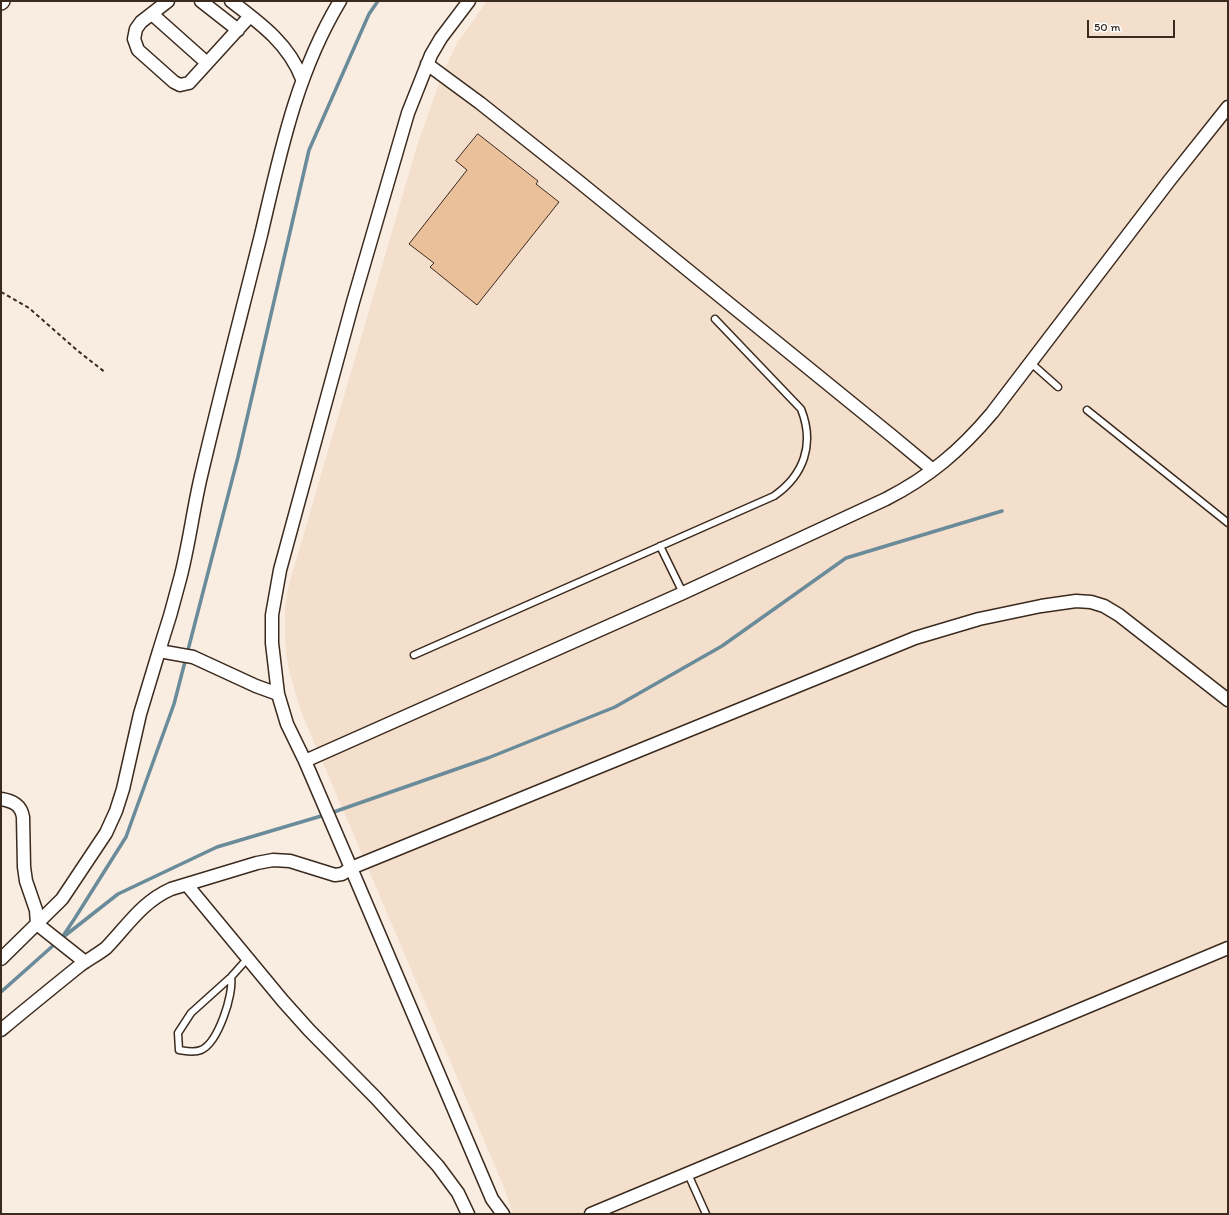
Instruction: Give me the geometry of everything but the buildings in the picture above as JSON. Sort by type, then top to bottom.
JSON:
[{"type":"street","points":[[168,1],[141,22],[134,34],[134,43],[138,50],[174,82],[180,85],[189,83],[250,16]]},
{"type":"street","points":[[201,1],[238,30]]},
{"type":"street","points":[[231,1],[274,36],[290,54],[298,67],[302,79]]},
{"type":"street","points":[[1,959],[62,899],[106,833],[116,811],[123,789],[142,708],[180,579],[200,478],[291,112],[302,79],[326,24],[340,1]]},
{"type":"street","points":[[469,1],[440,38],[427,64],[408,113],[353,302],[276,585],[272,616],[272,632],[278,694],[287,724],[305,761],[492,1199],[503,1214]]},
{"type":"street","points":[[152,14],[207,63]]},
{"type":"street","points":[[427,64],[486,108],[577,180],[886,430],[933,470]]},
{"type":"street","points":[[305,761],[683,593],[886,499],[917,482],[965,444],[978,429],[1031,363],[1228,106]]},
{"type":"street","points":[[1,1030],[45,993],[85,962],[99,954],[148,903],[162,894],[257,863],[273,860],[290,861],[335,875],[342,874],[351,868],[915,638],[979,619],[1041,606],[1076,601],[1091,602],[1104,606],[1123,618],[1228,700]]},
{"type":"street","points":[[159,651],[193,657],[256,686],[278,694]]},
{"type":"street","points":[[1,799],[16,804],[22,812],[24,867],[26,881],[36,910],[37,924],[85,962]]},
{"type":"street","points":[[187,885],[283,1001],[309,1030],[376,1098],[438,1166],[458,1193],[468,1214]]},
{"type":"street","points":[[598,1213],[1228,948]]},
{"type":"lane","points":[[414,654],[774,496],[790,483],[802,465],[807,446],[807,427],[801,409],[714,319]]},
{"type":"lane","points":[[1031,363],[1058,387]]},
{"type":"lane","points":[[1087,410],[1228,523]]},
{"type":"lane","points":[[660,546],[683,593]]},
{"type":"lane","points":[[231,977],[232,984],[229,998],[223,1019],[214,1038],[202,1050],[192,1052],[180,1050],[178,1033],[191,1013],[231,977],[248,958]]},
{"type":"lane","points":[[688,1174],[706,1214]]},
{"type":"path","points":[[1,292],[29,308],[78,351],[106,373]]},
{"type":"shaded area","points":[[487,1],[1228,1],[1228,1214],[513,1214],[503,1185],[300,709],[286,655],[285,632],[285,607],[288,588],[417,146],[443,72],[457,43]]},
{"type":"waterway","points":[[61,939],[126,837],[174,704],[238,457],[309,150],[369,14],[378,1]]},
{"type":"waterway","points":[[62,938],[118,894],[217,847],[328,814],[488,758],[615,707],[722,646],[846,558],[1002,511]]},
{"type":"waterway","points":[[1,992],[56,943]]}]
